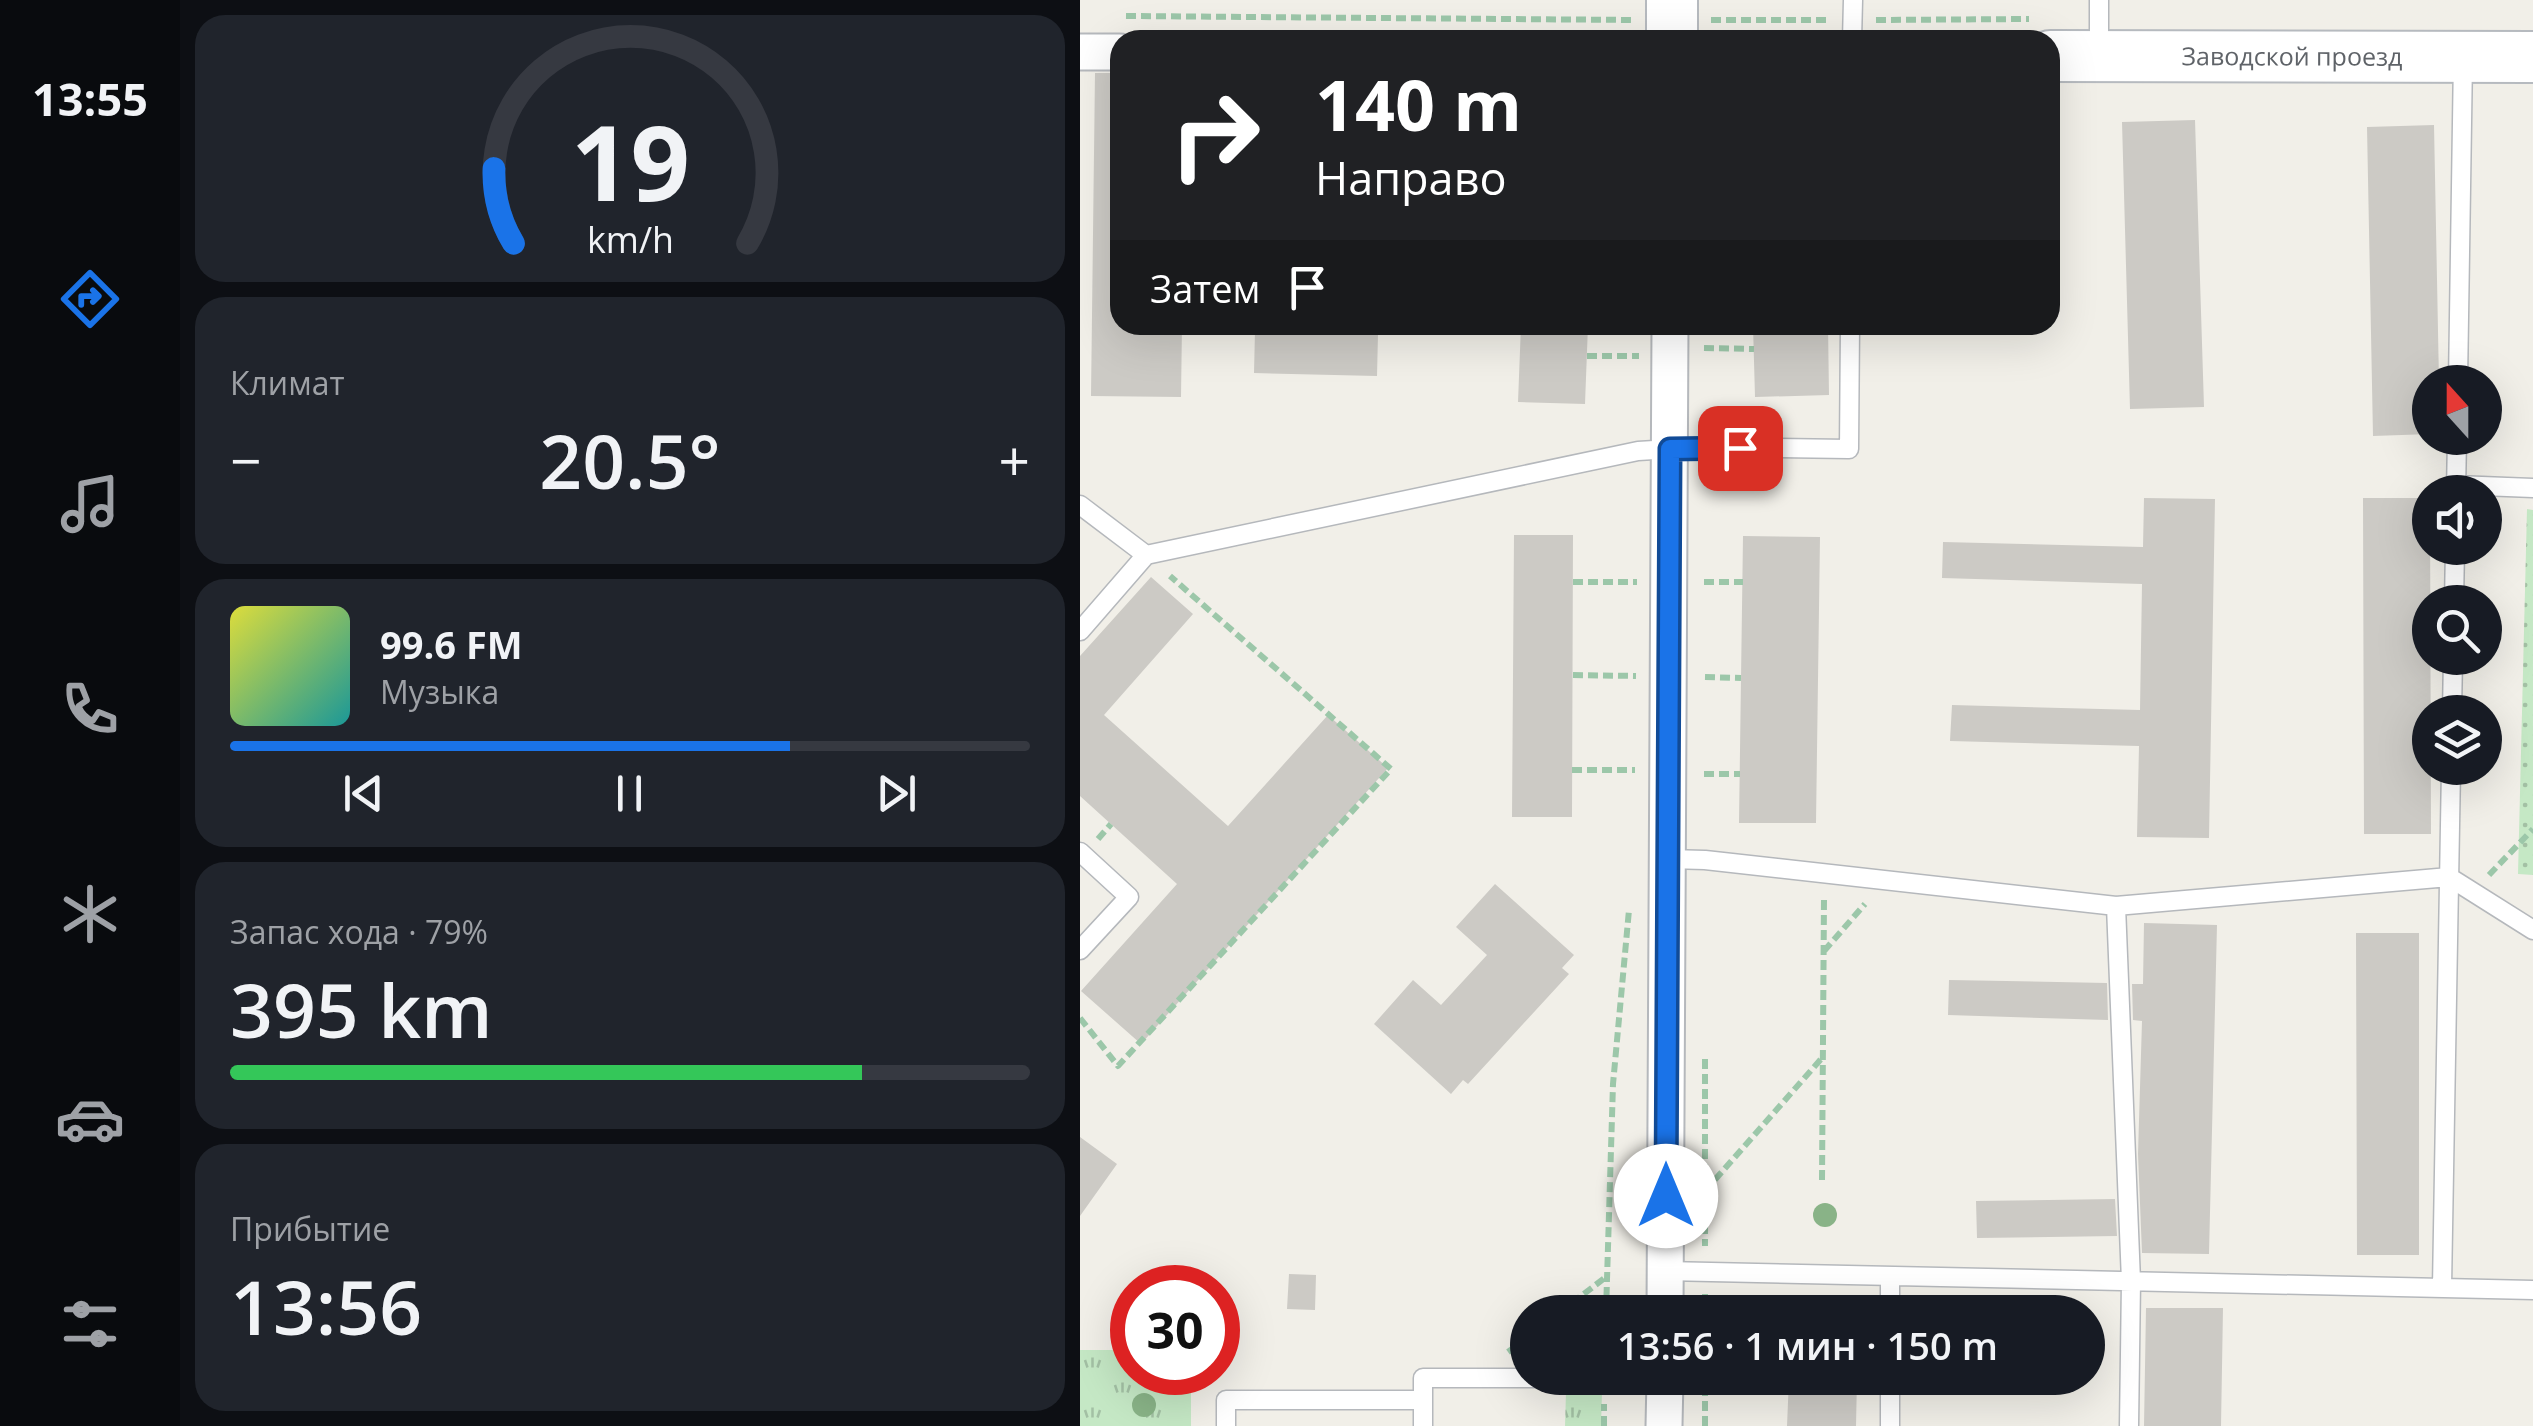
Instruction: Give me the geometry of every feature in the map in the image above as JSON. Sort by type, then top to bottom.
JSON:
[{"type":"street","points":[[1080,52],[1110,52]]},
{"type":"street","name":"Заводской проезд","points":[[2060,56],[2533,57]]},
{"type":"street","points":[[1665,1295],[1670,335]]},
{"type":"street","points":[[1664,1395],[1664,1426]]},
{"type":"lane","points":[[1852,30],[1853,0]]},
{"type":"lane","points":[[2099,0],[2099,56]]},
{"type":"lane","points":[[2458,365],[2463,57]]},
{"type":"lane","points":[[1080,631],[1146,555],[1638,451],[1704,447],[1849,449],[1850,335]]},
{"type":"lane","points":[[2502,488],[2533,488]]},
{"type":"lane","points":[[1080,505],[1146,555]]},
{"type":"lane","points":[[2442,1288],[2451,785]]},
{"type":"lane","points":[[1080,852],[1129,897],[1080,950]]},
{"type":"lane","points":[[1668,859],[2116,906],[2449,877],[2533,930]]},
{"type":"lane","points":[[2116,906],[2131,1281],[2129,1426]]},
{"type":"lane","points":[[1665,1271],[2533,1290]]},
{"type":"lane","points":[[1890,1276],[1890,1295]]},
{"type":"lane","points":[[1423,1426],[1423,1378],[1510,1378]]},
{"type":"lane","points":[[1890,1395],[1890,1426]]},
{"type":"lane","points":[[1226,1426],[1226,1400],[1423,1400]]},
{"type":"path","points":[[1119,16],[1662,20]]},
{"type":"path","points":[[1704,348],[1754,349]]},
{"type":"path","points":[[1586,356],[1639,356]]},
{"type":"path","points":[[1080,1018],[1118,1066],[1391,769],[1146,555]]},
{"type":"path","points":[[1573,582],[1637,582]]},
{"type":"path","points":[[1704,582],[1742,582]]},
{"type":"path","points":[[1572,676],[1636,676]]},
{"type":"path","points":[[1704,678],[1742,678]]},
{"type":"path","points":[[1572,770],[1636,770]]},
{"type":"path","points":[[1704,774],[1740,774]]},
{"type":"path","points":[[2474,892],[2533,829]]},
{"type":"path","points":[[1822,1180],[1824,873]]},
{"type":"path","points":[[1824,952],[1885,880]]},
{"type":"path","points":[[1606,1295],[1613,1084],[1630,907]]},
{"type":"path","points":[[1704,1192],[1822,1057]]},
{"type":"path","points":[[1582,1295],[1607,1276]]},
{"type":"path","points":[[1704,1426],[1705,1395]]},
{"type":"green space","points":[[2527,509],[2533,510],[2533,875],[2518,874]]},
{"type":"green space","points":[[1080,1350],[1110,1350],[1110,1395],[1191,1395],[1191,1426],[1080,1426]]},
{"type":"green space","points":[[1566,1395],[1602,1395],[1601,1426],[1565,1426]]},
{"type":"building","points":[[1095,73],[1110,73],[1110,335],[1182,335],[1181,397],[1091,396]]},
{"type":"building","points":[[2195,120],[2204,407],[2130,409],[2122,122]]},
{"type":"building","points":[[2434,125],[2439,365],[2412,365],[2412,435],[2373,436],[2367,127]]},
{"type":"building","points":[[1255,335],[1378,335],[1377,376],[1254,373]]},
{"type":"building","points":[[1521,335],[1588,335],[1585,404],[1518,402]]},
{"type":"building","points":[[1753,335],[1828,335],[1829,395],[1755,397]]},
{"type":"building","points":[[2144,498],[2215,499],[2209,838],[2137,837],[2139,746],[1950,741],[1952,705],[2140,710],[2142,584],[1942,578],[1943,542],[2143,547]]},
{"type":"building","points":[[2363,498],[2412,498],[2412,565],[2430,565],[2430,585],[2412,585],[2412,675],[2431,675],[2431,695],[2412,695],[2412,785],[2431,785],[2431,834],[2364,834]]},
{"type":"building","points":[[1514,535],[1573,535],[1572,817],[1512,817]]},
{"type":"building","points":[[1743,536],[1820,537],[1816,823],[1739,823]]},
{"type":"building","points":[[1151,577],[1193,614],[1104,715],[1228,826],[1328,715],[1388,768],[1141,1044],[1081,991],[1177,884],[1080,796],[1080,656]]},
{"type":"building","points":[[1495,884],[1574,955],[1562,968],[1569,974],[1468,1084],[1463,1080],[1451,1094],[1374,1024],[1413,980],[1441,1005],[1487,955],[1456,927]]},
{"type":"building","points":[[2144,923],[2217,925],[2209,1254],[2142,1253],[2138,1154],[2142,1021],[2133,1020],[2132,984],[2143,984]]},
{"type":"building","points":[[2356,933],[2419,933],[2419,1255],[2357,1255]]},
{"type":"building","points":[[1949,980],[2107,983],[2108,1020],[1948,1015]]},
{"type":"building","points":[[1080,1137],[1117,1164],[1080,1216]]},
{"type":"building","points":[[2115,1199],[2117,1236],[1977,1238],[1976,1201]]},
{"type":"building","points":[[1289,1274],[1316,1275],[1315,1310],[1287,1309]]},
{"type":"building","points":[[2146,1308],[2223,1308],[2221,1426],[2144,1426]]},
{"type":"building","points":[[1788,1395],[1857,1395],[1856,1426],[1787,1426]]},
{"type":"route","points":[[1666,1196],[1670,449],[1740,448]]}]
